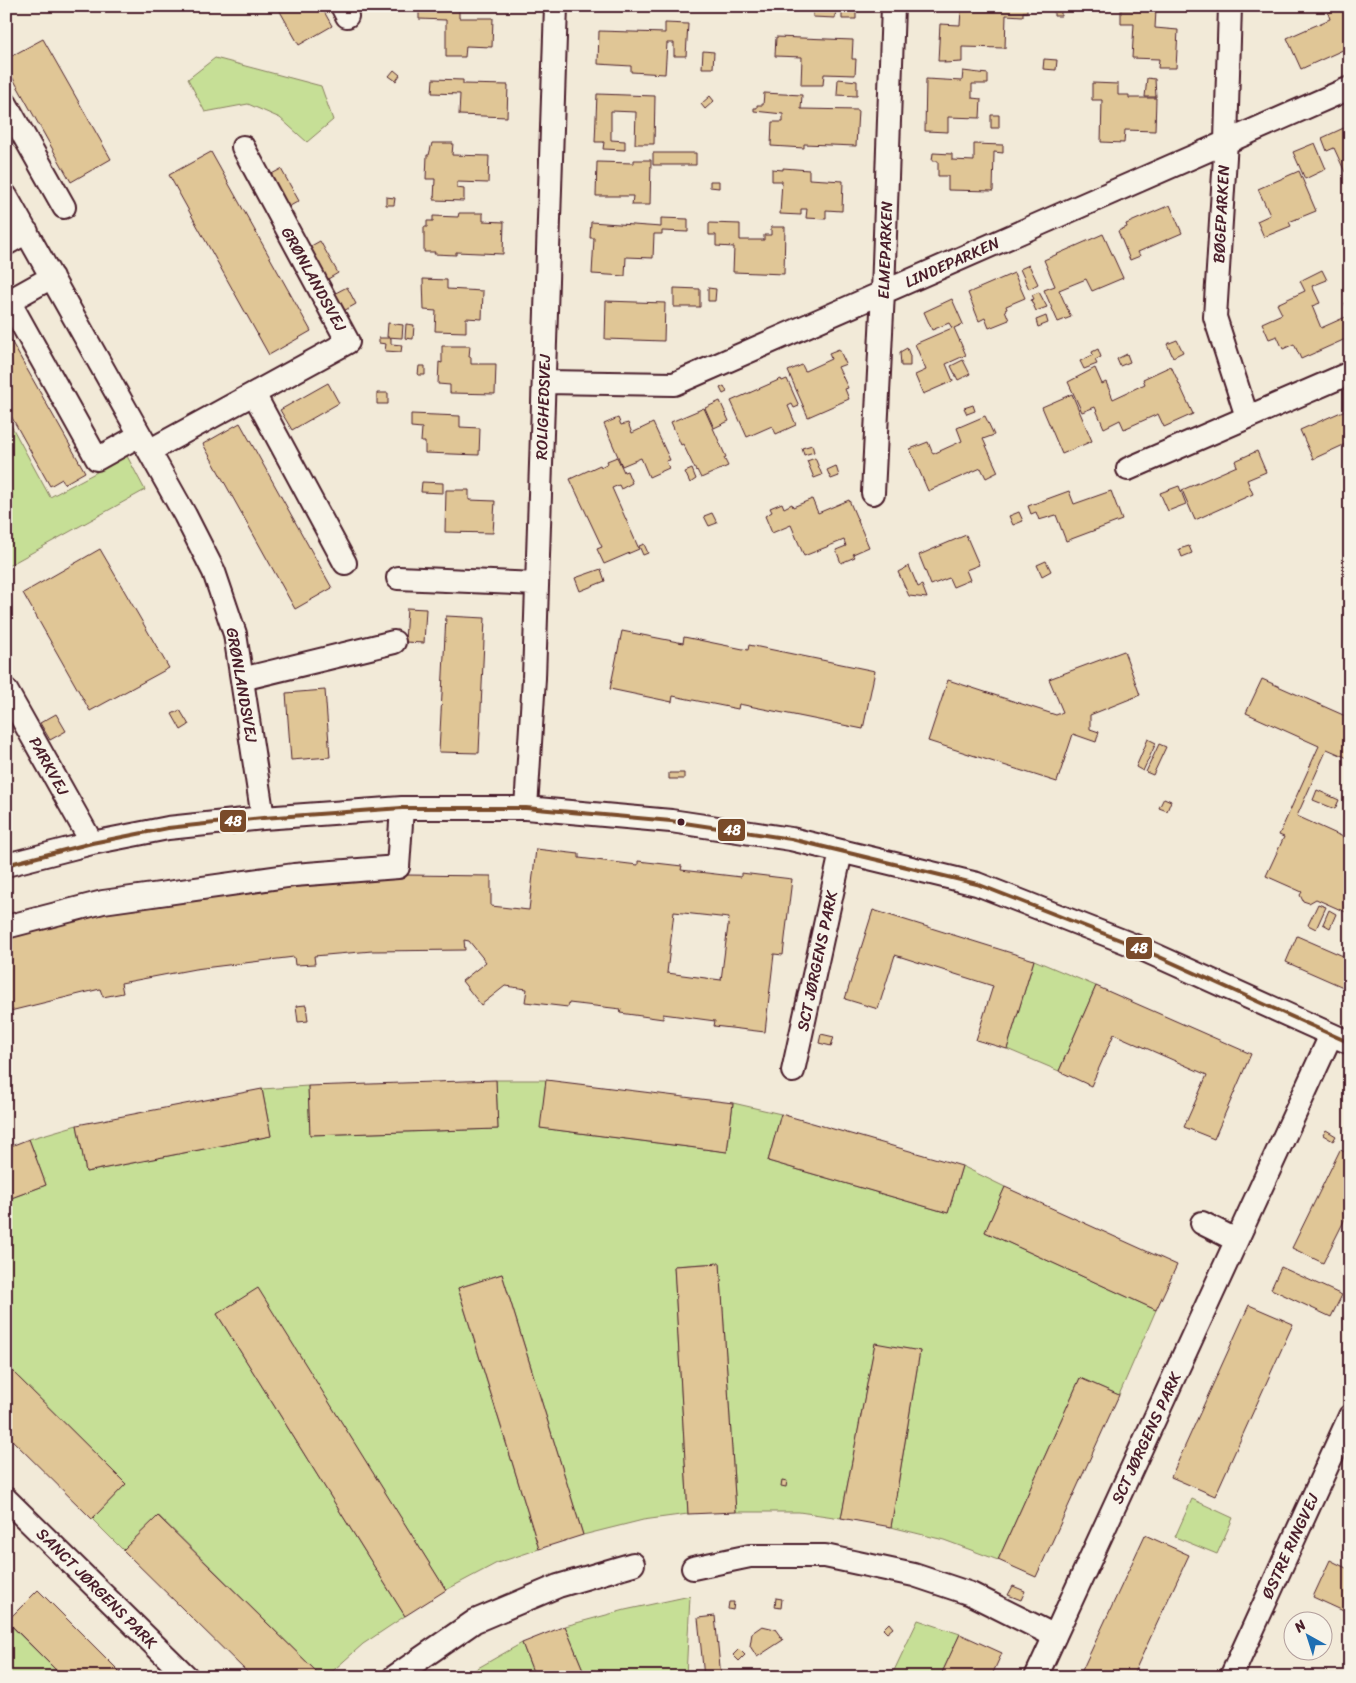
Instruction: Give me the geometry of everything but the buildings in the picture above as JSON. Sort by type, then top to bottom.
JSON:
[{"type":"street","name":"ROLIGHEDSVEJ","points":[[526,808],[534,678],[556,6]]},
{"type":"street","name":"ELMEPARKEN","points":[[873,493],[883,292],[893,6]]},
{"type":"street","name":"BØGEPARKEN","points":[[1230,6],[1226,141],[1216,317],[1247,417]]},
{"type":"street","name":"LINDEPARKEN","points":[[544,382],[674,384],[1350,88]]},
{"type":"street","points":[[6,104],[64,207]]},
{"type":"street","name":"GRØNLANDSVEJ","points":[[52,277],[9,301],[97,459],[144,443],[254,394],[348,342],[243,147]]},
{"type":"street","name":"GRØNLANDSVEJ","points":[[6,196],[185,515],[214,572],[235,634],[263,818]]},
{"type":"street","points":[[6,244],[27,232]]},
{"type":"street","points":[[1128,469],[1350,373]]},
{"type":"street","points":[[254,394],[345,563]]},
{"type":"street","points":[[398,578],[537,584]]},
{"type":"street","points":[[242,680],[394,642]]},
{"type":"street","name":"PARKVEJ","points":[[6,690],[92,843]]},
{"type":"street","points":[[6,927],[103,902],[294,875],[398,867],[402,808]]},
{"type":"street","points":[[6,864],[92,843],[168,828],[263,818],[402,808],[526,808],[671,820],[792,839],[977,884],[1134,945],[1340,1039]]},
{"type":"street","name":"SCT JØRGENS PARK","points":[[793,1071],[841,852]]},
{"type":"street","name":"SCT JØRGENS PARK","points":[[1036,1677],[1236,1240],[1340,1039]]},
{"type":"street","points":[[1202,1223],[1236,1240]]},
{"type":"street","name":"ØSTRE RINGVEJ","points":[[1231,1677],[1350,1416]]},
{"type":"street","name":"SANCT JØRGENS PARK","points":[[6,1499],[187,1677]]},
{"type":"street","points":[[692,1568],[750,1556],[825,1556],[914,1575],[971,1594],[1055,1636]]},
{"type":"street","points":[[394,1677],[475,1621],[558,1586],[633,1564]]},
{"type":"green space","points":[[215,58],[321,86],[333,120],[307,142],[280,118],[248,104],[205,112],[188,79]]},
{"type":"green space","points":[[6,416],[50,497],[127,456],[145,490],[6,567]]},
{"type":"green space","points":[[1034,960],[1096,986],[1059,1071],[1007,1049]]},
{"type":"green space","points":[[496,1080],[546,1080],[541,1128],[727,1152],[733,1103],[781,1114],[768,1161],[948,1213],[962,1166],[1005,1187],[985,1232],[1156,1310],[1119,1395],[1080,1378],[998,1560],[944,1540],[891,1527],[920,1351],[875,1344],[841,1518],[799,1512],[736,1512],[720,1263],[674,1266],[688,1514],[643,1520],[583,1535],[502,1274],[458,1288],[539,1549],[497,1563],[446,1590],[258,1289],[217,1314],[405,1616],[363,1644],[326,1677],[322,1677],[159,1516],[123,1550],[92,1519],[126,1484],[6,1365],[6,1200],[46,1185],[29,1139],[77,1125],[86,1172],[271,1136],[262,1089],[308,1086],[310,1135],[498,1129]]},
{"type":"green space","points":[[1192,1499],[1233,1518],[1217,1554],[1175,1537]]},
{"type":"green space","points":[[690,1596],[686,1677],[586,1677],[565,1626],[625,1610]]},
{"type":"green space","points":[[918,1620],[960,1634],[940,1677],[891,1677]]},
{"type":"green space","points":[[6,1621],[63,1677],[6,1677]]},
{"type":"green space","points":[[522,1643],[535,1677],[462,1677]]},
{"type":"transit line","name":"48","points":[[6,865],[92,843],[168,828],[263,818],[402,808],[526,808],[671,821],[791,839],[977,884],[1133,945],[1350,1043]]}]
